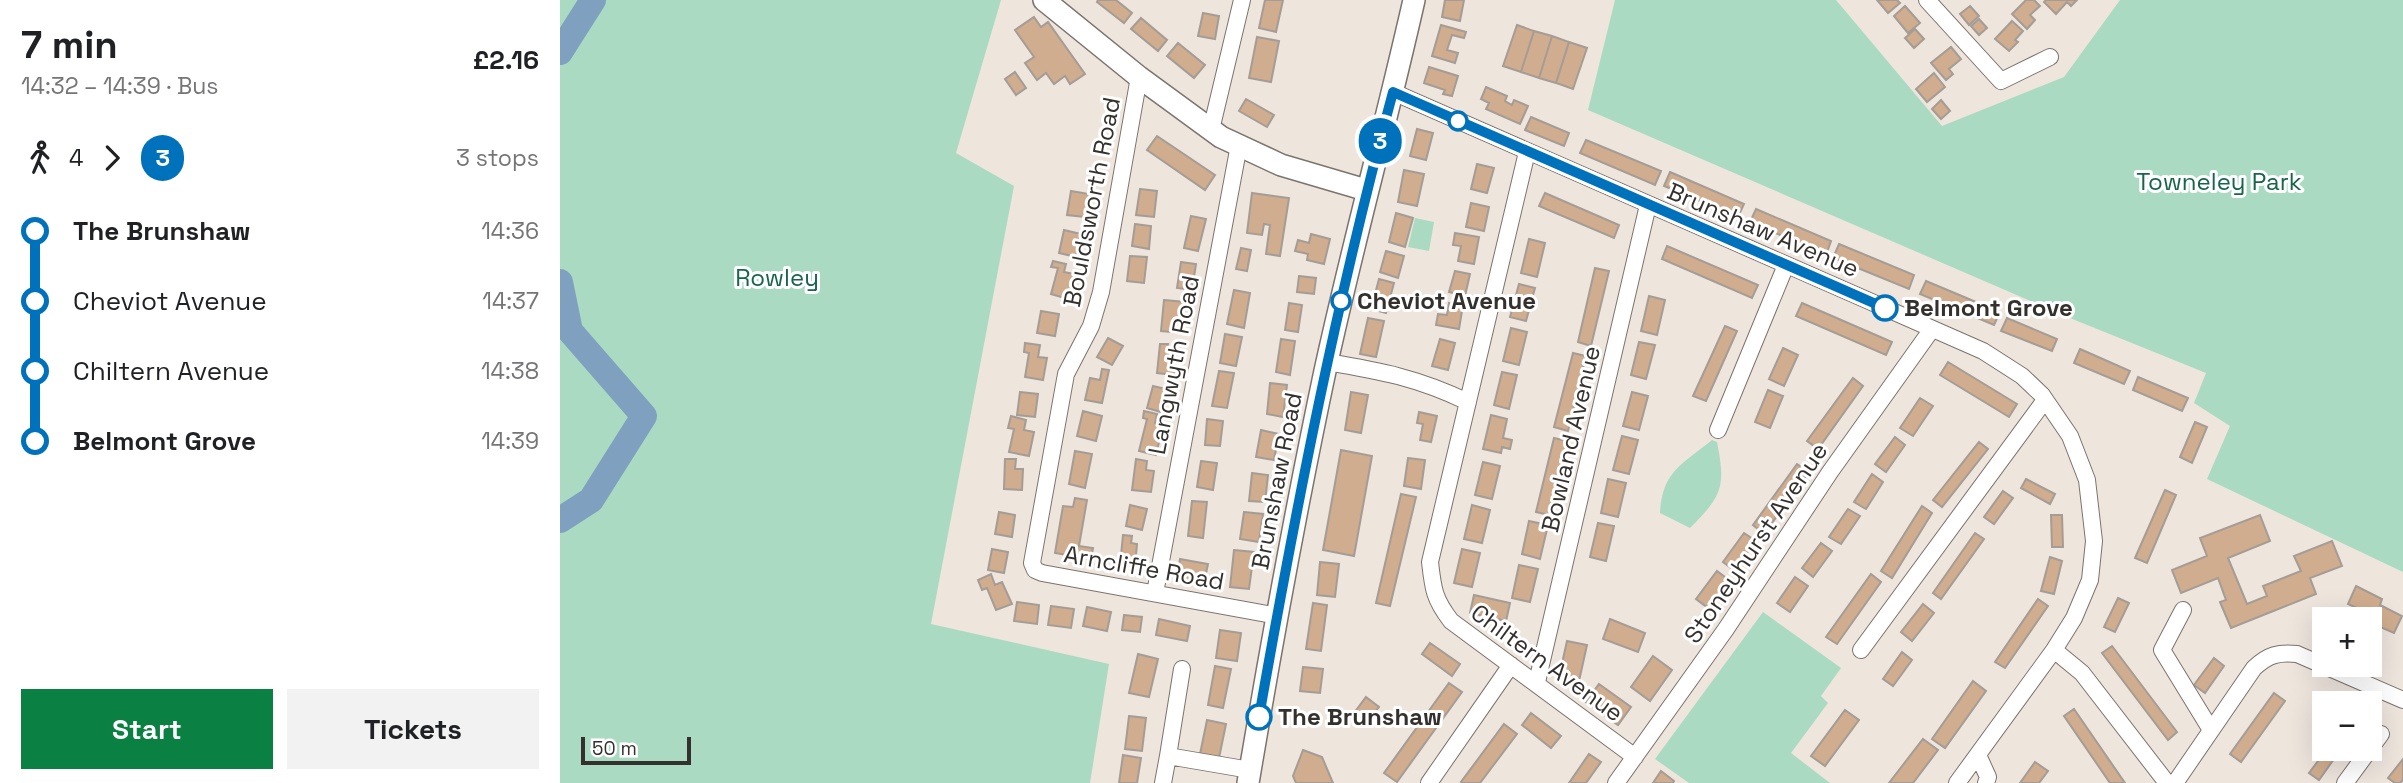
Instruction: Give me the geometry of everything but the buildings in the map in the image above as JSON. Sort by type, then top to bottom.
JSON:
[{"type":"street","points":[[1044,0],[1068,9],[1139,77],[1211,130],[1281,165],[1366,190]]},
{"type":"street","points":[[1211,130],[1242,0]]},
{"type":"street","name":"Brunshaw Road","points":[[1249,776],[1327,362],[1413,0]]},
{"type":"street","points":[[1927,0],[2001,81],[2050,57]]},
{"type":"street","name":"Bouldsworth Road","points":[[1042,573],[1035,570],[1032,563],[1066,374],[1091,326],[1101,292],[1139,77]]},
{"type":"street","name":"Brunshaw Avenue","points":[[1393,92],[1993,357],[2022,376],[2045,400],[2070,436],[2087,480],[2094,541],[2090,580],[2074,618],[1957,783]]},
{"type":"street","name":"Langwyth Road","points":[[1155,593],[1239,145]]},
{"type":"street","name":"Chiltern Avenue","points":[[1527,152],[1430,562],[1433,584],[1437,603],[1451,621],[1635,757]]},
{"type":"street","name":"Bowland Avenue","points":[[1537,682],[1648,205]]},
{"type":"street","points":[[1718,430],[1786,265]]},
{"type":"street","name":"Stoneyhurst Avenue","points":[[1616,783],[1726,629],[1830,472],[1933,329]]},
{"type":"street","points":[[1327,362],[1384,371],[1433,385],[1468,402]]},
{"type":"street","points":[[1861,650],[2045,400]]},
{"type":"street","name":"Arncliffe Road","points":[[1042,573],[1278,616]]},
{"type":"street","points":[[2183,610],[2162,650],[2211,730]]},
{"type":"street","points":[[2053,650],[2082,673],[2167,783]]},
{"type":"street","points":[[2175,783],[2254,668],[2266,657],[2280,652],[2297,654],[2403,700]]},
{"type":"street","points":[[1429,783],[1511,665]]},
{"type":"street","points":[[1163,783],[1182,669]]},
{"type":"street","points":[[1978,755],[1988,777],[1986,783]]},
{"type":"street","points":[[1168,756],[1249,776]]},
{"type":"street","points":[[2345,783],[2361,761]]},
{"type":"green space","name":"Rowley","points":[[560,0],[1001,0],[956,153],[1014,186],[931,624],[1109,664],[1090,783],[560,783]]},
{"type":"green space","name":"Towneley Park","points":[[1615,0],[1836,0],[1942,126],[2064,77],[2120,0],[2403,0],[2403,572],[2207,479],[2230,426],[2194,403],[2206,373],[2070,318],[1588,110]]},
{"type":"green space","points":[[1415,218],[1434,222],[1429,251],[1408,247]]},
{"type":"green space","points":[[1712,440],[1717,442],[1720,457],[1719,490],[1709,507],[1690,528],[1660,513],[1665,487],[1683,463]]},
{"type":"green space","points":[[1763,612],[1841,668],[1821,696],[1828,703],[1791,753],[1830,783],[1689,783],[1655,759]]},
{"type":"waterway","points":[[560,52],[593,0]]},
{"type":"waterway","points":[[560,282],[570,331],[644,416],[591,500],[560,520]]},
{"type":"bus line","name":"3","points":[[1259,717],[1325,373],[1366,190],[1393,92],[1885,308]]},
{"type":"place","name":"Cheviot Avenue","points":[[1341,301]]},
{"type":"place","name":"Belmont Grove","points":[[1885,308]]},
{"type":"place","name":"The Brunshaw","points":[[1259,717]]}]
